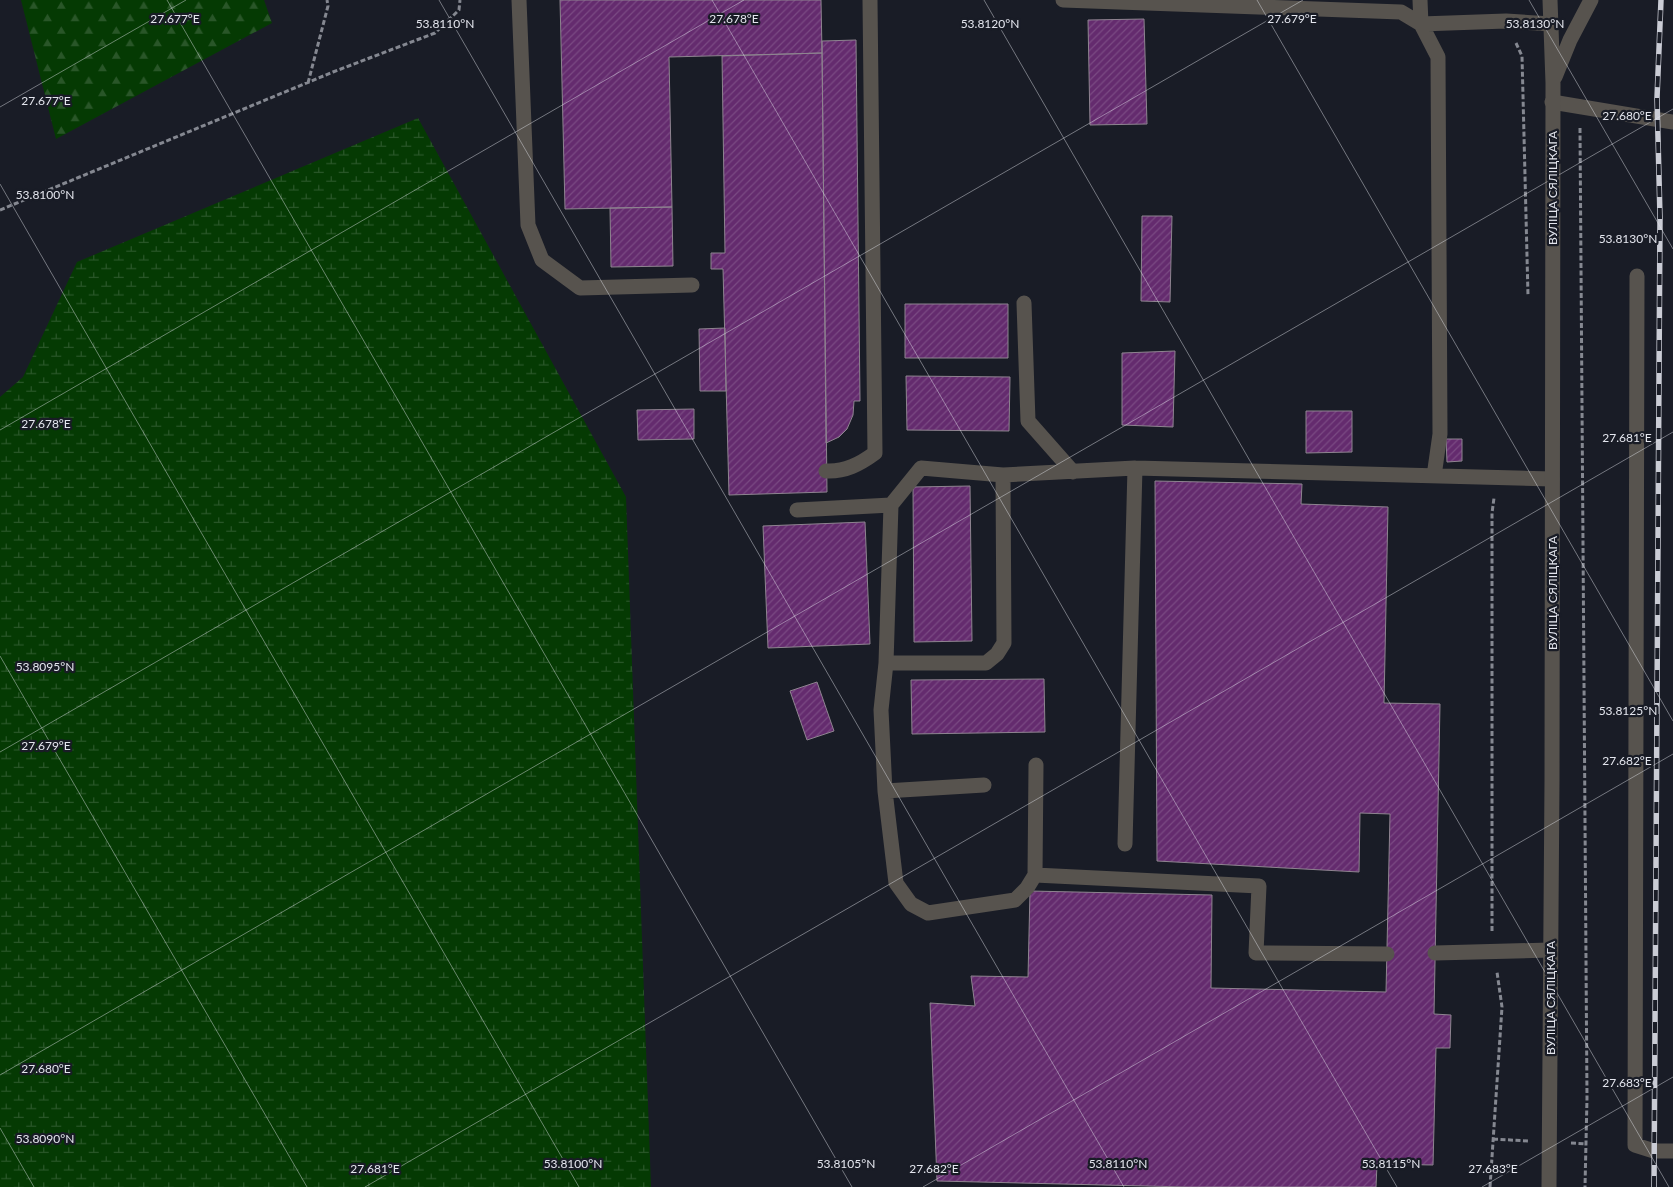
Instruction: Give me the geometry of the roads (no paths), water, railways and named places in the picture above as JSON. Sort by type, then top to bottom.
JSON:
[{"type":"street","points":[[519,0],[528,225],[542,260],[580,288],[692,285]]},
{"type":"street","points":[[826,471],[838,471],[861,464],[875,453],[870,0]]},
{"type":"street","points":[[1063,0],[1401,12],[1421,24],[1506,21],[1551,24]]},
{"type":"street","points":[[1420,0],[1421,24],[1438,57],[1440,434],[1434,476]]},
{"type":"street","name":"ВУЛІЦА СЯЛІЦКАГА","points":[[1549,1187],[1553,83],[1550,0]]},
{"type":"street","points":[[1553,83],[1570,40],[1591,0]]},
{"type":"street","points":[[1552,102],[1673,122]]},
{"type":"street","points":[[1637,276],[1635,1145],[1654,1151],[1673,1151]]},
{"type":"street","points":[[1024,303],[1028,421],[1073,472]]},
{"type":"street","points":[[1036,765],[1035,875],[1027,888],[1015,900],[928,913],[911,904],[896,883],[885,791],[881,710],[886,664],[891,505],[921,468],[1003,475],[1136,468],[1552,479]]},
{"type":"street","points":[[1125,844],[1136,468]]},
{"type":"street","points":[[886,664],[986,663],[998,654],[1004,643],[1003,475]]},
{"type":"street","points":[[797,510],[891,505]]},
{"type":"street","points":[[885,791],[984,785]]},
{"type":"street","points":[[1035,875],[1259,886],[1256,953],[1387,954]]},
{"type":"street","points":[[1435,953],[1550,950]]},
{"type":"railway","points":[[1654,1187],[1660,217],[1657,98],[1661,0]]}]
